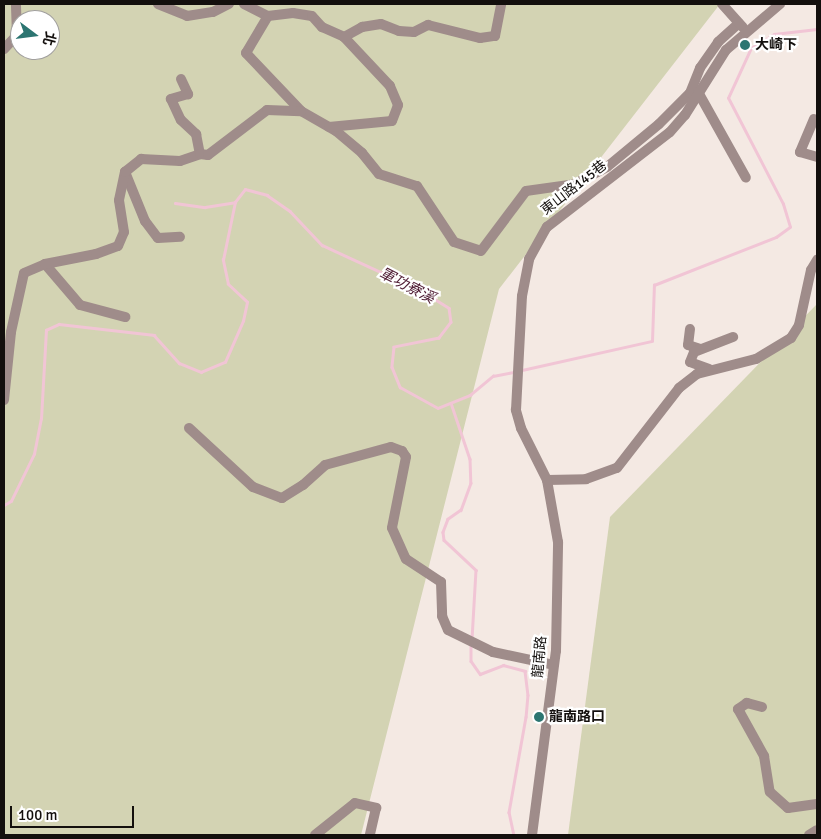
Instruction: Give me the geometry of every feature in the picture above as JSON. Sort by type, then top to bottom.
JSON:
[{"type":"street","points":[[4,49],[17,35],[16,4]]},
{"type":"street","points":[[158,4],[187,16],[213,12],[229,4]]},
{"type":"street","points":[[244,4],[268,16],[293,13],[312,16],[322,27],[344,37],[390,86],[398,105],[392,121],[329,127]]},
{"type":"street","points":[[344,37],[362,27],[381,24],[399,31],[414,32],[428,24],[480,38],[495,36],[501,4]]},
{"type":"street","points":[[722,4],[746,32]]},
{"type":"street","name":"東山路145巷","points":[[547,480],[521,428],[515,393],[519,340],[530,259],[547,227],[670,132],[685,115],[726,50],[780,4]]},
{"type":"street","points":[[268,16],[246,53],[301,111],[329,127],[362,153],[378,174],[417,186],[454,242],[481,251],[526,191],[575,184],[607,167],[659,124],[690,93],[700,68],[718,42],[739,23]]},
{"type":"street","points":[[182,79],[188,94],[171,99],[181,120],[196,134],[200,154]]},
{"type":"street","points":[[698,92],[746,178]]},
{"type":"street","points":[[4,400],[11,332],[24,273],[45,264],[96,254],[118,246],[124,232],[119,200],[125,172],[141,159],[180,161],[200,154],[208,155],[267,110],[301,111]]},
{"type":"street","points":[[814,119],[800,152],[817,157]]},
{"type":"street","points":[[125,172],[145,221],[158,238],[180,237]]},
{"type":"street","points":[[547,480],[586,480],[617,468],[678,388],[697,374],[709,369],[756,359],[791,338],[799,325],[811,270],[817,260]]},
{"type":"street","points":[[45,264],[80,306],[125,317]]},
{"type":"street","points":[[690,329],[688,345],[700,349]]},
{"type":"street","points":[[709,369],[690,362],[694,352],[733,337]]},
{"type":"street","points":[[189,428],[243,480],[272,497],[289,495],[325,465],[338,460],[391,447],[402,451],[406,457],[392,528],[406,559],[441,582],[442,616],[448,630],[473,644],[554,665]]},
{"type":"street","name":"龍南路","points":[[532,835],[554,665],[558,542],[547,480]]},
{"type":"street","points":[[762,707],[748,703],[738,709],[764,756],[770,792],[788,808],[817,804]]},
{"type":"street","points":[[315,835],[355,803],[376,808],[370,835]]},
{"type":"street","points":[[809,835],[817,830]]},
{"type":"green space","points":[[4,4],[720,4],[499,289],[361,835],[4,835]]},
{"type":"green space","points":[[817,304],[817,835],[568,835],[610,517]]},
{"type":"waterway","name":"軍功寮溪","points":[[522,370],[652,341],[654,285],[776,237],[790,227],[783,204],[728,98],[751,48],[774,34],[817,29]]},
{"type":"waterway","name":"軍功寮溪","points":[[4,505],[11,501],[34,454],[41,419],[46,330],[59,324],[154,335],[179,363],[201,372],[225,362],[243,321],[247,302],[228,284],[223,260],[235,202],[245,189],[267,195],[290,211],[322,245],[422,291],[449,308],[451,322],[439,338],[394,347],[392,367],[400,387],[438,408],[470,395],[493,376],[514,372]]},
{"type":"waterway","points":[[175,203],[205,207],[235,202]]},
{"type":"waterway","points":[[451,403],[470,459],[471,483],[461,510],[448,519],[443,532],[444,540],[476,570],[472,640]]},
{"type":"waterway","points":[[471,645],[471,661],[480,674],[503,665],[525,671],[528,695],[526,717],[509,812],[514,835]]},
{"type":"place","name":"大崎下","points":[[745,45]]},
{"type":"place","name":"龍南路口","points":[[539,717]]}]
